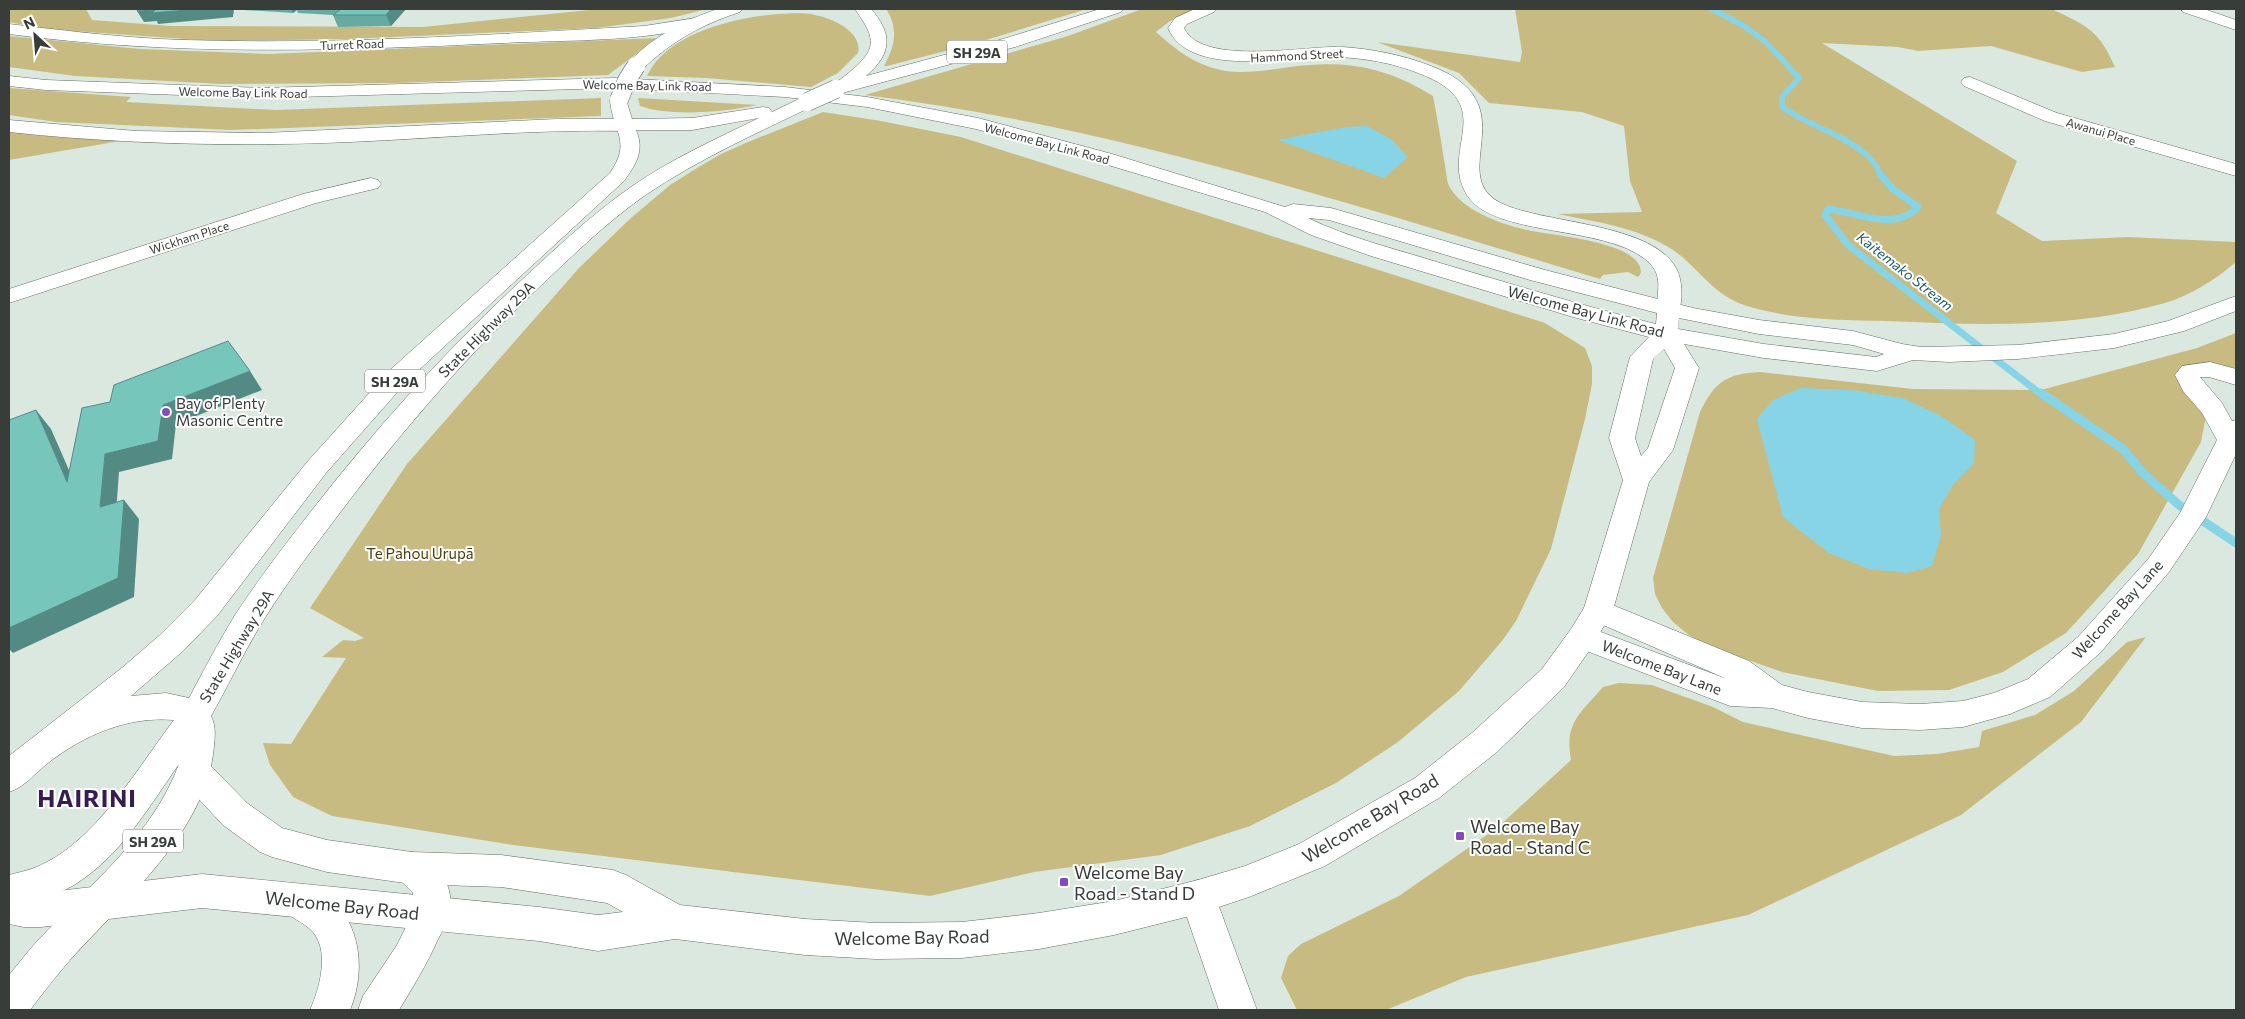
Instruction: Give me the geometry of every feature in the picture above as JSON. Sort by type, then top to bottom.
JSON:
[{"type":"main road","name":"SH 29A","points":[[734,9],[696,23],[660,45],[636,66],[626,80],[619,100],[620,110],[626,125],[692,124],[793,106],[836,90],[1009,44],[1115,9]]},
{"type":"main road","name":"SH 29A","points":[[836,90],[867,67],[878,51],[880,35],[873,19],[863,9]]},
{"type":"main road","name":"Hammond Street","points":[[1208,9],[1181,21],[1176,28],[1180,36],[1187,42],[1209,52],[1244,58],[1322,52],[1352,53],[1397,60],[1427,70],[1447,81],[1463,94],[1471,107],[1473,118],[1469,173],[1470,184],[1475,193],[1489,205],[1510,215],[1609,236],[1647,252],[1666,268],[1670,278],[1669,309]]},
{"type":"main road","points":[[2189,9],[2236,25]]},
{"type":"main road","name":"Turret Road","points":[[9,29],[141,43],[266,47],[618,33],[696,23]]},
{"type":"main road","name":"Welcome Bay Link Road","points":[[9,81],[46,85],[252,93],[615,83],[701,86],[785,92],[867,102],[978,124],[1106,158],[1272,208],[1318,230],[1379,251],[1581,312],[1666,334],[1764,351],[1877,364],[1911,353]]},
{"type":"main road","name":"Awanui Place","points":[[1970,82],[2020,105],[2052,117],[2236,170]]},
{"type":"main road","name":"State Highway 29A","points":[[195,716],[246,623],[289,560],[360,467],[426,389],[486,326],[562,254],[640,190],[694,157],[793,106]]},
{"type":"main road","points":[[9,126],[126,136],[275,138],[359,136],[519,125],[626,125]]},
{"type":"main road","name":"State Highway 29A","points":[[49,743],[161,653],[187,628],[206,608],[317,467],[400,374],[618,177],[628,164],[633,150],[631,136],[626,125]]},
{"type":"main road","name":"Wickham Place","points":[[9,296],[310,198],[371,184]]},
{"type":"main road","name":"Welcome Bay Link Road","points":[[1272,208],[1331,214],[1576,287],[1669,309],[1746,325],[1859,339],[1911,353],[2019,352],[2088,346],[2147,334],[2182,324],[2236,303]]},
{"type":"main road","points":[[1636,480],[1622,438],[1642,357],[1666,334],[1669,309]]},
{"type":"main road","name":"Welcome Bay Road","points":[[9,907],[24,910],[41,910],[202,891],[539,924],[598,933],[675,922],[805,937],[876,941],[962,940],[1038,931],[1114,918],[1198,897],[1250,880],[1312,855],[1427,788],[1485,742],[1546,685],[1590,623],[1636,480],[1660,450],[1687,368],[1666,334]]},
{"type":"main road","name":"Welcome Bay Lane","points":[[1590,623],[1620,652],[1730,693],[1772,694],[1808,705],[1872,715],[1929,717],[1963,714],[1999,705],[2039,688],[2082,651],[2159,565],[2192,517],[2212,480],[2233,434],[2192,386],[2188,375],[2191,371],[2210,369],[2236,377]]},
{"type":"main road","name":"SH 29A","points":[[9,778],[49,743],[94,721],[134,709],[170,707],[184,709],[195,716],[199,727],[200,740],[194,771],[184,797],[150,847],[100,904],[57,947],[9,1005]]},
{"type":"main road","name":"SH 29A","points":[[9,892],[40,883],[60,874],[99,844],[117,824],[195,716]]},
{"type":"main road","points":[[9,758],[49,743]]},
{"type":"main road","name":"Welcome Bay Road","points":[[194,771],[235,814],[272,841],[327,856],[412,868],[501,870],[613,887],[675,922]]},
{"type":"main road","points":[[377,1010],[410,958],[432,914],[431,887],[412,868]]},
{"type":"main road","points":[[1198,897],[1238,1010]]},
{"type":"main road","points":[[298,901],[328,922],[338,946],[341,976],[330,1010]]},
{"type":"green space","points":[[9,9],[86,9],[92,20],[171,26],[423,27],[599,9],[707,9],[671,18],[596,28],[348,39],[214,41],[46,29],[9,22]]},
{"type":"green space","points":[[886,9],[1087,9],[973,44],[884,66],[891,51],[894,37],[893,24]]},
{"type":"green space","points":[[1142,9],[1198,9],[1170,21],[1156,32],[1186,56],[1220,70],[1245,72],[1326,64],[1358,66],[1389,74],[1418,87],[1433,96],[1448,183],[1463,202],[1492,219],[1513,226],[1610,246],[1626,253],[1637,262],[1641,273],[1638,277],[1628,272],[1603,275],[1600,279],[1328,197],[1144,148],[1052,127],[959,109],[865,95],[1068,36]]},
{"type":"green space","points":[[1515,9],[2052,9],[2075,20],[2091,31],[2103,44],[2115,67],[2082,72],[1991,46],[1918,51],[1898,47],[1822,43],[2017,161],[1996,213],[2042,241],[2128,237],[2236,242],[2236,262],[2202,286],[2184,296],[2165,303],[2131,311],[2061,321],[1956,324],[1833,319],[1779,314],[1744,305],[1714,288],[1682,257],[1660,242],[1618,227],[1558,214],[1642,212],[1630,181],[1624,126],[1582,112],[1489,103],[1459,73],[1377,42],[1520,62],[1522,52]]},
{"type":"green space","points":[[801,13],[830,19],[845,27],[856,39],[858,53],[838,73],[811,87],[706,78],[647,76],[656,61],[686,38],[704,30],[742,19]]},
{"type":"green space","points":[[9,36],[140,49],[268,54],[658,38],[608,75],[395,83],[221,84],[75,76],[9,67]]},
{"type":"green space","points":[[9,88],[131,97],[126,102],[276,110],[601,98],[601,116],[232,130],[56,122],[9,115]]},
{"type":"green space","points":[[638,98],[757,105],[729,110],[682,112],[640,106]]},
{"type":"green space","name":"Te Pahou Urupā","points":[[823,112],[961,137],[1545,323],[1585,348],[1592,366],[1592,384],[1585,419],[1551,549],[1516,621],[1502,641],[1459,691],[1398,742],[1336,783],[1250,826],[1161,855],[1034,872],[930,896],[513,845],[332,816],[293,797],[270,765],[263,743],[291,744],[346,658],[322,657],[343,640],[355,641],[364,638],[310,608],[407,464],[579,268],[632,217],[670,185],[721,154]]},
{"type":"green space","points":[[9,131],[126,140],[9,160]]},
{"type":"green space","points":[[2236,333],[2236,371],[2217,365],[2189,365],[2178,375],[2206,416],[2201,442],[2138,554],[2066,633],[2003,672],[1949,690],[1878,691],[1782,672],[1711,647],[1689,635],[1673,622],[1662,608],[1655,594],[1653,578],[1700,412],[1716,387],[1730,378],[1760,372],[1913,389],[2041,390],[2197,348]]},
{"type":"green space","points":[[2146,637],[2081,722],[1961,815],[1748,915],[1466,977],[1386,1010],[1297,1010],[1281,978],[1288,956],[1301,944],[1399,896],[1497,828],[1571,760],[1569,747],[1572,727],[1581,712],[1603,687],[1619,683],[1652,685],[1713,707],[1743,722],[1894,756],[1937,754],[1979,747],[1982,731],[2035,715],[2074,691],[2127,642]]},
{"type":"water","points":[[1367,126],[1391,139],[1408,157],[1384,178],[1278,140],[1346,127]]},
{"type":"water","points":[[1801,388],[1852,390],[1903,398],[1943,417],[1975,440],[1974,463],[1952,486],[1939,509],[1941,536],[1932,566],[1907,573],[1869,569],[1829,553],[1783,517],[1757,419],[1773,400]]},
{"type":"building","points":[[138,9],[198,9],[152,13],[155,10],[137,11]]},
{"type":"building","points":[[341,9],[391,9],[386,15],[333,15]]},
{"type":"building","points":[[228,341],[250,371],[163,405],[158,441],[105,454],[100,507],[124,500],[118,578],[9,628],[9,420],[36,410],[67,482],[82,408],[110,402],[114,385]]},
{"type":"waterway","name":"Kaitemako Stream","points":[[1712,9],[1744,26],[1766,42],[1799,78],[1782,97],[1782,107],[1858,148],[1870,158],[1882,175]]},
{"type":"waterway","name":"Kaitemako Stream","points":[[1880,174],[1893,189],[1918,207],[1909,214],[1887,219],[1828,209],[1825,215],[1848,245],[2042,395]]},
{"type":"waterway","name":"Kaitemako Stream","points":[[2041,393],[2123,449],[2143,473],[2179,505],[2236,543]]},
{"type":"place","name":"Bay of Plenty Masonic Centre","points":[[166,412]]},
{"type":"place","name":"Welcome Bay Road - Stand C","points":[[1460,836]]},
{"type":"place","name":"Welcome Bay Road - Stand D","points":[[1064,882]]},
{"type":"district","name":"HAIRINI","points":[[87,797]]}]
